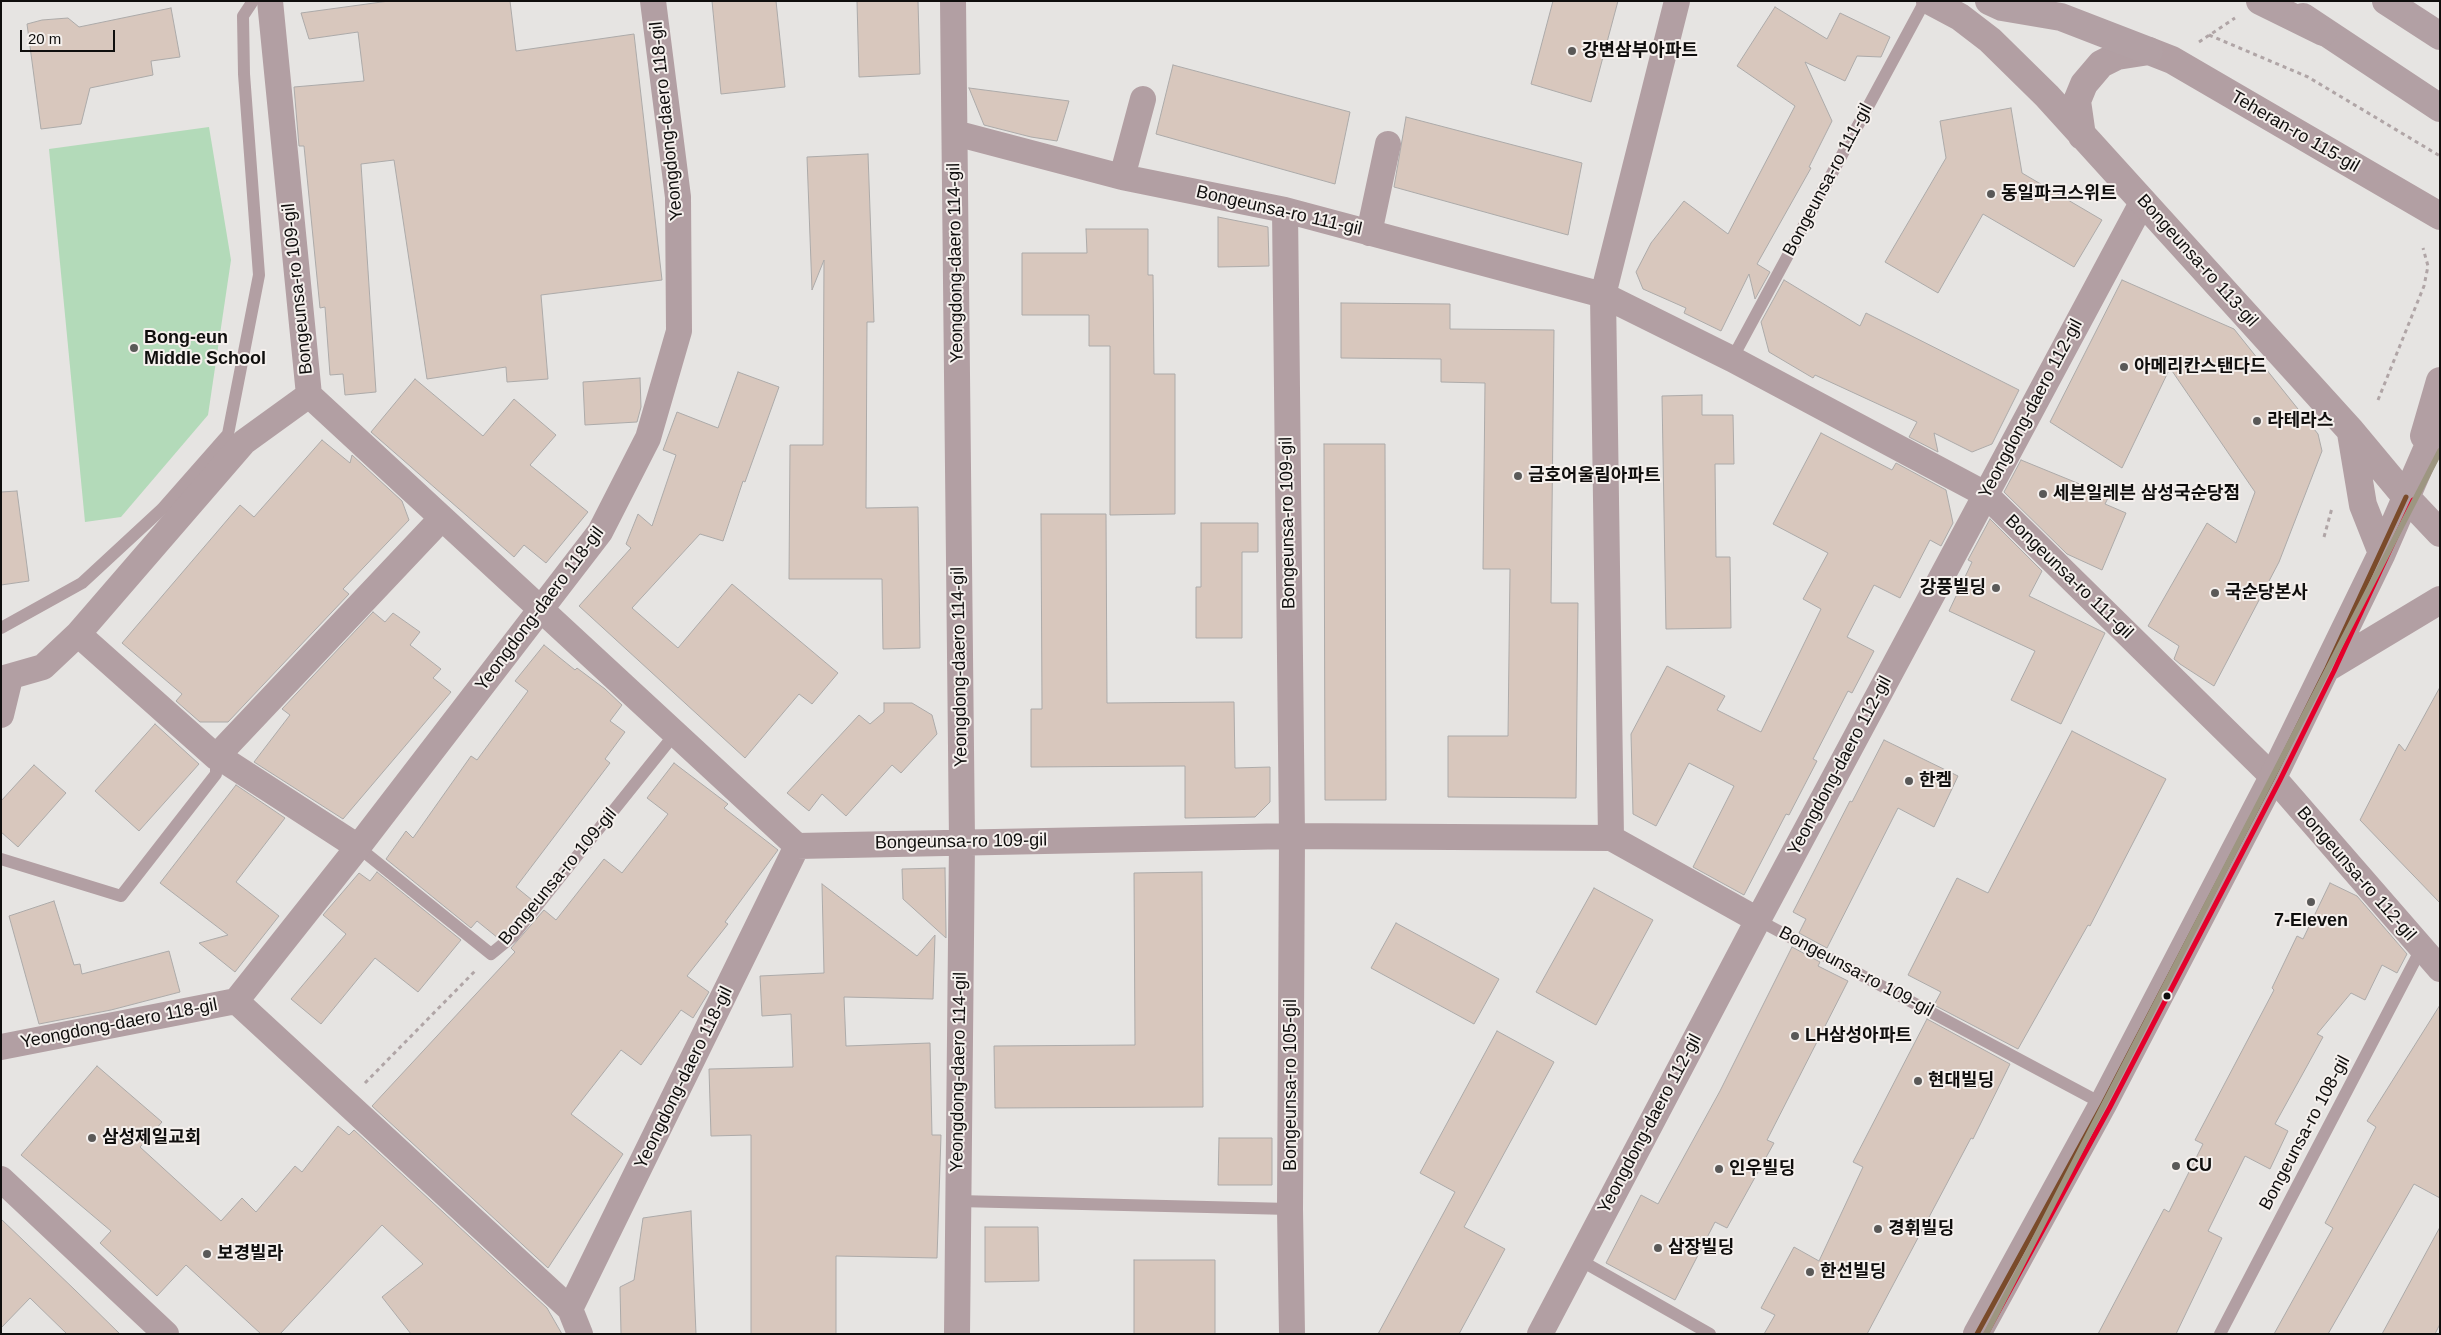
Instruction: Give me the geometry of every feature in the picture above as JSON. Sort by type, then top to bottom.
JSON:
[{"type":"highway","points":[[1989,1],[2002,7],[2061,16]]},
{"type":"highway","points":[[2036,1],[2061,16],[2160,55]]},
{"type":"highway","points":[[2282,1],[2323,32],[2440,108]]},
{"type":"highway","points":[[2386,1],[2440,36]]},
{"type":"highway","points":[[2249,9],[2323,32]]},
{"type":"street","name":"Bongeunsa-ro 109-gil","points":[[270,1],[309,395],[441,520],[542,609],[674,735],[797,846],[962,841],[1292,836],[1611,838],[1758,920]]},
{"type":"street","name":"Yeongdong-daero 118-gil","points":[[1,1047],[236,1001],[358,847],[600,532],[648,438],[679,332],[678,197],[653,1]]},
{"type":"street","name":"Yeongdong-daero 114-gil","points":[[953,1],[962,841],[957,1334]]},
{"type":"street","points":[[1611,838],[1603,296],[1677,1]]},
{"type":"street","name":"Bongeunsa-ro 113-gil","points":[[1930,1],[1960,17],[1990,40],[2047,96],[2351,431],[2406,497],[2440,533]]},
{"type":"street","points":[[2082,136],[2077,101],[2084,84],[2101,64],[2117,56],[2160,55]]},
{"type":"street","name":"Teheran-ro 115-gil","points":[[2160,55],[2440,216]]},
{"type":"street","points":[[1122,176],[1143,100]]},
{"type":"street","name":"Bongeunsa-ro 111-gil","points":[[955,133],[1122,176],[1285,210],[1603,296],[1732,359],[1985,494],[2273,777]]},
{"type":"street","points":[[1369,232],[1388,144]]},
{"type":"street","name":"Yeongdong-daero 112-gil","points":[[1540,1334],[1758,920],[2143,201]]},
{"type":"street","name":"Bongeunsa-ro 109-gil","points":[[1285,210],[1292,836]]},
{"type":"street","points":[[2406,497],[2440,381]]},
{"type":"street","points":[[1,715],[6,678],[44,667],[78,634],[244,442],[309,395]]},
{"type":"street","points":[[1977,1334],[2103,1104],[2273,777],[2382,553],[2440,419]]},
{"type":"street","points":[[2351,431],[2364,505],[2382,553]]},
{"type":"street","points":[[216,757],[441,520]]},
{"type":"street","points":[[2327,668],[2440,600]]},
{"type":"street","points":[[78,634],[216,757],[227,762],[358,847]]},
{"type":"street","name":"Bongeunsa-ro 112-gil","points":[[2273,777],[2440,970]]},
{"type":"street","name":"Bongeunsa-ro 105-gil","points":[[1292,836],[1290,1208],[1292,1334]]},
{"type":"street","name":"Yeongdong-daero 118-gil","points":[[570,1309],[797,846]]},
{"type":"street","name":"Yeongdong-daero 118-gil","points":[[236,1001],[347,1101],[570,1309],[580,1334]]},
{"type":"street","points":[[1,1179],[166,1334]]},
{"type":"lane","points":[[1,628],[82,583],[162,509],[228,434],[259,275],[244,74],[243,16],[253,1]]},
{"type":"lane","name":"Bongeunsa-ro 111-gil","points":[[1732,359],[1925,1]]},
{"type":"lane","name":"Bongeunsa-ro 109-gil","points":[[358,847],[491,954],[513,936],[674,735]]},
{"type":"lane","points":[[1,859],[122,896],[216,774],[216,757]]},
{"type":"lane","name":"Bongeunsa-ro 109-gil","points":[[1758,920],[2103,1104]]},
{"type":"lane","name":"Bongeunsa-ro 108-gil","points":[[2220,1334],[2421,949]]},
{"type":"lane","points":[[958,1201],[1290,1208]]},
{"type":"lane","points":[[1578,1259],[1710,1334]]},
{"type":"path","points":[[2160,55],[2209,35],[2249,9]]},
{"type":"path","points":[[2209,35],[2308,78],[2440,156]]},
{"type":"path","points":[[2378,400],[2424,286],[2428,266],[2423,248]]},
{"type":"path","points":[[347,1101],[491,954]]},
{"type":"green space","points":[[209,127],[231,260],[208,415],[121,517],[85,522],[49,149]]},
{"type":"building","points":[[389,1],[510,1],[516,51],[634,34],[662,280],[541,295],[548,379],[507,382],[506,367],[427,379],[394,160],[361,164],[376,392],[345,395],[343,374],[330,375],[325,307],[320,308],[304,146],[299,146],[294,87],[364,81],[358,32],[309,39],[301,13]]},
{"type":"building","points":[[712,1],[776,1],[785,87],[721,94]]},
{"type":"building","points":[[857,1],[918,1],[920,74],[859,77]]},
{"type":"building","name":"강변삼부아파트","points":[[1553,1],[1618,1],[1591,102],[1531,84]]},
{"type":"building","points":[[1775,7],[1827,39],[1840,13],[1890,37],[1881,57],[1857,56],[1845,81],[1805,62],[1832,121],[1809,167],[1811,168],[1757,264],[1770,272],[1755,299],[1749,274],[1721,331],[1684,313],[1686,308],[1643,289],[1636,272],[1651,243],[1684,201],[1728,234],[1795,106],[1737,66]]},
{"type":"building","points":[[171,8],[180,57],[151,61],[153,75],[90,88],[81,124],[41,129],[27,24],[42,20],[68,18],[79,27]]},
{"type":"building","points":[[1173,65],[1350,112],[1335,184],[1156,134]]},
{"type":"building","points":[[969,88],[1069,101],[1057,141],[1031,137],[984,125]]},
{"type":"building","name":"동일파크스위트","points":[[2011,108],[2022,173],[2102,220],[2074,267],[1983,214],[1938,293],[1885,262],[1946,158],[1940,121]]},
{"type":"building","points":[[1406,117],[1582,163],[1568,235],[1394,187]]},
{"type":"building","points":[[868,154],[874,322],[867,322],[866,508],[918,507],[920,648],[883,649],[882,579],[789,579],[790,445],[823,445],[824,260],[812,290],[807,157]]},
{"type":"building","points":[[1218,217],[1268,227],[1269,266],[1218,267]]},
{"type":"building","points":[[1086,229],[1148,229],[1148,275],[1153,275],[1154,374],[1175,374],[1175,514],[1110,515],[1110,346],[1089,346],[1089,315],[1022,315],[1022,253],[1087,253]]},
{"type":"building","points":[[1784,280],[1860,326],[1866,313],[2019,390],[1992,444],[1972,452],[1934,433],[1938,452],[1909,437],[1917,422],[1815,375],[1813,378],[1769,352],[1761,322]]},
{"type":"building","points":[[2122,280],[2234,329],[2318,434],[2322,451],[2279,562],[2214,686],[2174,659],[2179,646],[2148,626],[2207,523],[2236,543],[2255,492],[2170,368],[2122,468],[2050,422]]},
{"type":"building","points":[[1341,303],[1450,304],[1450,329],[1554,330],[1551,603],[1578,603],[1576,798],[1448,797],[1448,736],[1508,736],[1510,569],[1483,569],[1485,383],[1441,382],[1441,359],[1341,358]]},
{"type":"building","points":[[738,372],[779,387],[745,482],[743,481],[723,541],[700,534],[632,608],[678,648],[732,584],[838,673],[812,704],[799,694],[745,758],[579,606],[631,548],[626,544],[638,514],[652,526],[676,455],[663,450],[677,412],[718,428]]},
{"type":"building","points":[[640,378],[641,407],[637,422],[585,425],[583,382]]},
{"type":"building","points":[[415,379],[483,436],[514,399],[556,435],[530,465],[588,512],[546,563],[524,545],[514,557],[371,432]]},
{"type":"building","points":[[1702,395],[1702,415],[1733,415],[1734,464],[1715,464],[1716,557],[1730,557],[1731,628],[1666,629],[1662,396]]},
{"type":"building","points":[[1821,433],[1892,470],[1896,463],[1946,490],[1953,523],[1941,546],[1930,540],[1900,598],[1874,585],[1847,637],[1874,651],[1852,693],[1848,691],[1813,759],[1817,761],[1789,815],[1786,814],[1744,895],[1693,867],[1734,786],[1689,763],[1656,826],[1633,814],[1631,734],[1667,666],[1725,696],[1717,710],[1761,732],[1821,609],[1803,599],[1828,553],[1773,524]]},
{"type":"building","points":[[322,440],[350,463],[352,455],[402,501],[409,520],[343,589],[349,594],[228,722],[200,722],[176,701],[182,694],[122,643],[240,505],[254,517]]},
{"type":"building","points":[[1324,444],[1385,444],[1386,800],[1325,800]]},
{"type":"building","points":[[2021,460],[2109,496],[2105,504],[2126,513],[2102,570],[2067,554],[2004,492]]},
{"type":"building","points":[[17,491],[29,581],[1,585],[1,492]]},
{"type":"building","points":[[1041,514],[1106,514],[1107,703],[1234,702],[1235,768],[1270,767],[1270,802],[1255,817],[1185,818],[1185,766],[1031,767],[1031,709],[1042,709]]},
{"type":"building","points":[[1990,519],[2042,571],[2029,596],[2105,633],[2061,724],[2011,700],[2035,651],[1949,611],[1972,562],[1968,560]]},
{"type":"building","points":[[1201,523],[1258,523],[1258,552],[1242,552],[1242,638],[1196,638],[1196,587],[1201,587]]},
{"type":"building","points":[[373,612],[385,622],[393,613],[420,632],[410,645],[441,669],[433,678],[451,692],[343,819],[254,762],[290,715],[282,709]]},
{"type":"building","points":[[544,645],[575,670],[577,668],[605,689],[622,705],[610,721],[625,732],[605,759],[610,763],[516,887],[532,900],[498,938],[477,921],[471,928],[386,859],[406,831],[413,838],[471,756],[477,760],[528,691],[515,681]]},
{"type":"building","points":[[2440,687],[2440,903],[2360,820],[2399,744],[2405,751]]},
{"type":"building","points":[[884,703],[912,703],[932,715],[937,734],[901,773],[892,765],[846,816],[822,794],[809,811],[787,793],[859,715],[870,724],[884,712]]},
{"type":"building","points":[[155,724],[199,764],[139,831],[95,791]]},
{"type":"building","points":[[2072,731],[2166,779],[2090,926],[2088,925],[2018,1049],[1934,1005],[1941,992],[1908,975],[1957,878],[1988,893]]},
{"type":"building","points":[[1884,740],[1958,776],[1934,827],[1898,808],[1827,948],[1799,933],[1806,919],[1793,912],[1850,801],[1852,802]]},
{"type":"building","points":[[674,763],[728,804],[724,808],[778,850],[725,922],[728,924],[687,976],[709,992],[693,1018],[681,1010],[641,1065],[621,1050],[571,1114],[623,1154],[548,1268],[372,1106],[515,952],[511,948],[544,910],[556,920],[604,859],[622,873],[668,814],[647,798]]},
{"type":"building","points":[[34,765],[66,793],[18,847],[1,832],[1,801]]},
{"type":"building","points":[[236,785],[285,818],[236,882],[279,916],[235,972],[199,943],[228,935],[160,883]]},
{"type":"building","points":[[945,868],[946,938],[903,899],[902,869]]},
{"type":"building","points":[[377,872],[461,940],[418,992],[375,958],[321,1024],[291,999],[346,934],[323,915],[359,873],[370,881]]},
{"type":"building","points":[[1202,872],[1203,1107],[995,1108],[994,1046],[1135,1045],[1134,873]]},
{"type":"building","points":[[2330,883],[2357,896],[2407,954],[2397,973],[2382,965],[2365,1000],[2351,993],[2317,1034],[2323,1037],[2275,1124],[2288,1131],[2270,1169],[2245,1156],[2208,1231],[2222,1238],[2176,1334],[2098,1334],[2164,1209],[2169,1212],[2203,1144],[2195,1140],[2274,990],[2272,988],[2297,936],[2303,939]]},
{"type":"building","points":[[822,884],[917,956],[935,935],[933,999],[844,997],[846,1046],[930,1043],[932,1135],[941,1135],[937,1258],[836,1256],[836,1334],[751,1334],[751,1135],[711,1136],[709,1069],[793,1067],[791,1014],[762,1016],[760,976],[824,973]]},
{"type":"building","points":[[1594,888],[1653,920],[1596,1025],[1536,992]]},
{"type":"building","points":[[54,901],[74,965],[80,964],[82,974],[169,951],[180,992],[111,1010],[39,1024],[9,916]]},
{"type":"building","points":[[1396,923],[1499,979],[1474,1024],[1371,968]]},
{"type":"building","points":[[1792,947],[1820,962],[1818,966],[1848,981],[1767,1140],[1774,1143],[1727,1228],[1715,1222],[1675,1300],[1606,1263],[1641,1195],[1658,1204],[1720,1091]]},
{"type":"building","points":[[2440,1005],[2440,1198],[2414,1184],[2328,1334],[2274,1334],[2333,1228],[2325,1223],[2376,1127],[2367,1121]]},
{"type":"building","points":[[1927,1019],[2010,1064],[1973,1139],[1971,1138],[1867,1334],[1764,1334],[1775,1315],[1761,1308],[1794,1247],[1819,1261],[1863,1167],[1853,1162]]},
{"type":"building","points":[[1497,1031],[1554,1062],[1464,1227],[1505,1249],[1459,1334],[1378,1334],[1455,1192],[1420,1173]]},
{"type":"building","points":[[97,1066],[162,1122],[140,1147],[221,1221],[242,1198],[256,1212],[295,1166],[302,1172],[338,1126],[349,1135],[354,1130],[547,1308],[562,1334],[411,1334],[382,1297],[423,1264],[382,1225],[280,1334],[261,1334],[186,1265],[157,1296],[100,1243],[111,1231],[21,1155]]},
{"type":"building","points":[[1219,1138],[1272,1138],[1272,1185],[1218,1185]]},
{"type":"building","points":[[691,1211],[696,1334],[621,1334],[620,1287],[634,1280],[643,1218]]},
{"type":"building","points":[[1,1219],[120,1334],[67,1334],[30,1298],[1,1328]]},
{"type":"building","points":[[985,1227],[1038,1227],[1039,1281],[985,1282]]},
{"type":"building","points":[[2440,1227],[2440,1324],[2435,1334],[2382,1334]]},
{"type":"building","points":[[1134,1260],[1215,1260],[1215,1334],[1134,1334]]},
{"type":"transit line","points":[[1986,1334],[2440,451]]},
{"type":"transit line","points":[[1977,1334],[2103,1104],[2273,777],[2327,668],[2406,497]]},
{"type":"transit line","points":[[1986,1334],[2110,1107],[2280,780],[2334,671],[2413,500]]},
{"type":"place","name":"강변삼부아파트","points":[[1572,51]]},
{"type":"place","name":"동일파크스위트","points":[[1991,194]]},
{"type":"place","name":"Bong-eun Middle School","points":[[134,348]]},
{"type":"place","name":"아메리칸스탠다드","points":[[2124,367]]},
{"type":"place","name":"라테라스","points":[[2257,421]]},
{"type":"place","name":"금호어울림아파트","points":[[1518,476]]},
{"type":"place","name":"세븐일레븐 삼성국순당점","points":[[2043,494]]},
{"type":"place","name":"강풍빌딩","points":[[1996,588]]},
{"type":"place","name":"국순당본사","points":[[2215,593]]},
{"type":"place","name":"한켐","points":[[1909,781]]},
{"type":"place","name":"7-Eleven","points":[[2311,902]]},
{"type":"place","name":"LH삼성아파트","points":[[1795,1036]]},
{"type":"place","name":"현대빌딩","points":[[1918,1081]]},
{"type":"place","name":"삼성제일교회","points":[[92,1138]]},
{"type":"place","name":"CU","points":[[2176,1166]]},
{"type":"place","name":"인우빌딩","points":[[1719,1169]]},
{"type":"place","name":"경휘빌딩","points":[[1878,1229]]},
{"type":"place","name":"삼장빌딩","points":[[1658,1248]]},
{"type":"place","name":"보경빌라","points":[[207,1254]]},
{"type":"place","name":"한선빌딩","points":[[1810,1272]]}]
